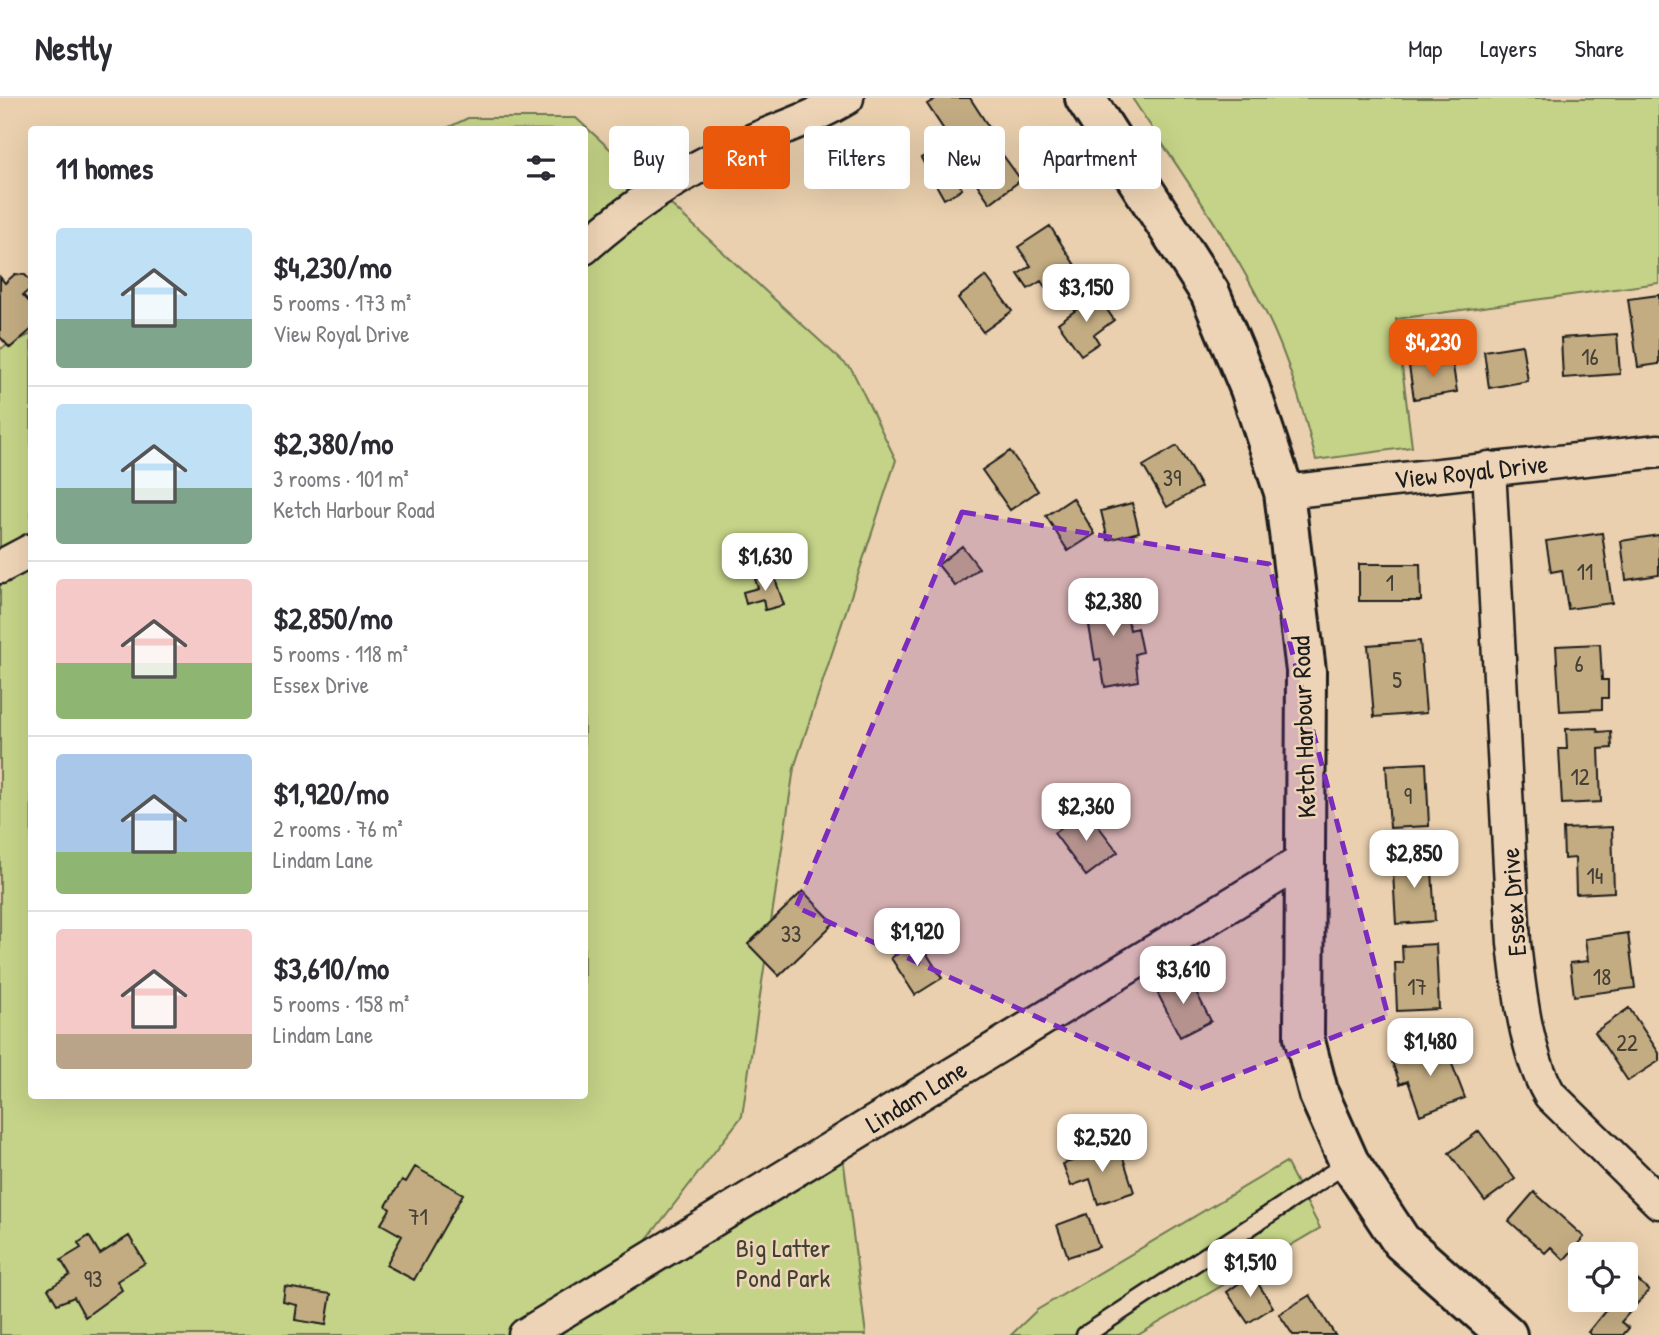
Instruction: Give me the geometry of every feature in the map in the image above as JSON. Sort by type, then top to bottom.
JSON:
[{"type":"main road","name":"Ketch Harbour Road","points":[[1085,98],[1210,293],[1250,389],[1284,492],[1306,671],[1304,1037],[1319,1095],[1349,1162],[1401,1241],[1507,1335]]},
{"type":"street","points":[[588,245],[627,211],[683,175],[847,98]]},
{"type":"street","name":"View Royal Drive","points":[[1284,492],[1659,451]]},
{"type":"street","name":"Essex Drive","points":[[1489,468],[1514,943],[1519,985],[1534,1058],[1540,1078],[1557,1102],[1659,1202]]},
{"type":"street","points":[[0,567],[28,552]]},
{"type":"street","name":"Lindam Lane","points":[[525,1335],[1307,858]]},
{"type":"lane","points":[[1085,1335],[1349,1162]]},
{"type":"highlighted area","points":[[962,512],[1269,564],[1388,1016],[1197,1090],[796,907]]},
{"type":"green space","points":[[1132,98],[1659,98],[1659,283],[1396,319],[1412,447],[1316,460],[1301,404],[1266,313],[1219,230],[1161,141],[1161,126],[1151,126]]},
{"type":"green space","points":[[468,118],[576,118],[585,126],[451,126]]},
{"type":"green space","name":"Big Latter Pond Park","points":[[588,129],[609,148],[609,189],[654,189],[852,370],[896,460],[794,768],[742,1116],[619,1276],[841,1141],[866,1335],[0,1335],[0,349],[28,335],[28,1099],[588,1099]]},
{"type":"green space","points":[[1286,1162],[1320,1228],[1138,1335],[1011,1335],[1037,1310]]},
{"type":"building","points":[[937,98],[970,98],[988,126],[942,126],[927,104]]},
{"type":"building","points":[[1005,158],[1019,177],[1019,181],[990,203],[980,189],[1005,189]]},
{"type":"building","points":[[938,189],[962,189],[944,199]]},
{"type":"building","points":[[1050,226],[1078,270],[1047,290],[1041,281],[1028,289],[1018,274],[1031,266],[1018,247]]},
{"type":"building","points":[[15,274],[28,278],[28,291],[23,295],[28,301],[28,332],[10,348],[0,337],[0,277],[5,283]]},
{"type":"building","points":[[986,276],[1012,311],[983,332],[958,298]]},
{"type":"building","points":[[1097,295],[1114,320],[1094,335],[1099,343],[1081,355],[1058,323]]},
{"type":"building","points":[[1659,295],[1659,364],[1638,367],[1628,299]]},
{"type":"building","points":[[1617,334],[1620,374],[1563,378],[1561,338]]},
{"type":"building","points":[[1522,345],[1528,381],[1489,388],[1484,351]]},
{"type":"building","points":[[1452,359],[1457,392],[1414,399],[1409,366]]},
{"type":"building","points":[[1177,446],[1201,487],[1167,507],[1143,466]]},
{"type":"building","points":[[1010,451],[1038,491],[1010,510],[982,470]]},
{"type":"building","points":[[1073,498],[1095,534],[1068,551],[1046,516]]},
{"type":"building","points":[[1132,503],[1139,532],[1108,540],[1101,511]]},
{"type":"building","points":[[1602,533],[1612,603],[1568,609],[1562,570],[1551,572],[1546,541]]},
{"type":"building","points":[[1659,535],[1659,575],[1626,580],[1621,541]]},
{"type":"building","points":[[962,546],[979,568],[955,586],[938,565]]},
{"type":"building","points":[[1359,564],[1420,564],[1421,601],[1359,601]]},
{"type":"building","points":[[773,573],[784,605],[765,610],[763,599],[746,604],[743,592],[758,588],[755,579]]},
{"type":"building","points":[[1122,591],[1130,630],[1137,628],[1142,652],[1135,654],[1138,681],[1105,687],[1100,659],[1095,660],[1084,597]]},
{"type":"building","points":[[1420,641],[1426,713],[1374,717],[1368,645]]},
{"type":"building","points":[[1600,644],[1602,680],[1608,680],[1608,698],[1602,698],[1602,709],[1560,711],[1556,646]]},
{"type":"building","points":[[1597,728],[1598,732],[1611,731],[1612,748],[1599,749],[1601,802],[1562,804],[1559,749],[1567,749],[1566,729]]},
{"type":"building","points":[[1426,763],[1429,826],[1390,828],[1386,765]]},
{"type":"building","points":[[1086,810],[1118,852],[1086,876],[1054,833]]},
{"type":"building","points":[[1612,827],[1614,892],[1576,894],[1575,858],[1564,859],[1563,829]]},
{"type":"building","points":[[1431,853],[1435,921],[1396,924],[1393,873],[1401,872],[1399,855]]},
{"type":"building","points":[[803,891],[834,923],[779,976],[748,944]]},
{"type":"building","points":[[1628,933],[1635,988],[1574,996],[1570,963],[1588,961],[1585,939]]},
{"type":"building","points":[[918,940],[942,978],[915,995],[891,958]]},
{"type":"building","points":[[1436,944],[1439,1009],[1397,1011],[1395,963],[1403,963],[1402,946]]},
{"type":"building","points":[[1187,974],[1211,1021],[1180,1037],[1156,990]]},
{"type":"building","points":[[1629,1008],[1659,1053],[1659,1061],[1628,1081],[1595,1032]]},
{"type":"building","points":[[1444,1043],[1465,1098],[1420,1115],[1408,1081],[1400,1084],[1392,1062]]},
{"type":"building","points":[[1479,1131],[1515,1179],[1485,1201],[1449,1153]]},
{"type":"building","points":[[1119,1145],[1134,1192],[1098,1204],[1090,1179],[1071,1186],[1063,1164]]},
{"type":"building","points":[[415,1167],[463,1194],[414,1280],[386,1265],[402,1236],[381,1224],[390,1209],[386,1206],[402,1180],[406,1182]]},
{"type":"building","points":[[1534,1192],[1584,1237],[1580,1242],[1568,1242],[1568,1255],[1564,1260],[1551,1247],[1545,1253],[1509,1221]]},
{"type":"building","points":[[1087,1214],[1099,1247],[1068,1257],[1057,1225]]},
{"type":"building","points":[[89,1236],[100,1254],[129,1236],[145,1263],[117,1281],[122,1290],[85,1317],[74,1297],[57,1304],[48,1289],[70,1275],[61,1260],[81,1248],[78,1243]]},
{"type":"building","points":[[1252,1274],[1273,1307],[1248,1323],[1227,1292]]},
{"type":"building","points":[[1638,1280],[1649,1290],[1638,1303]]},
{"type":"building","points":[[285,1287],[331,1294],[326,1325],[295,1320],[297,1305],[283,1302]]},
{"type":"building","points":[[1310,1295],[1335,1335],[1293,1335],[1279,1314]]},
{"type":"building","points":[[1604,1312],[1630,1312],[1621,1322],[1629,1328],[1623,1335],[1592,1335],[1588,1332]]}]
